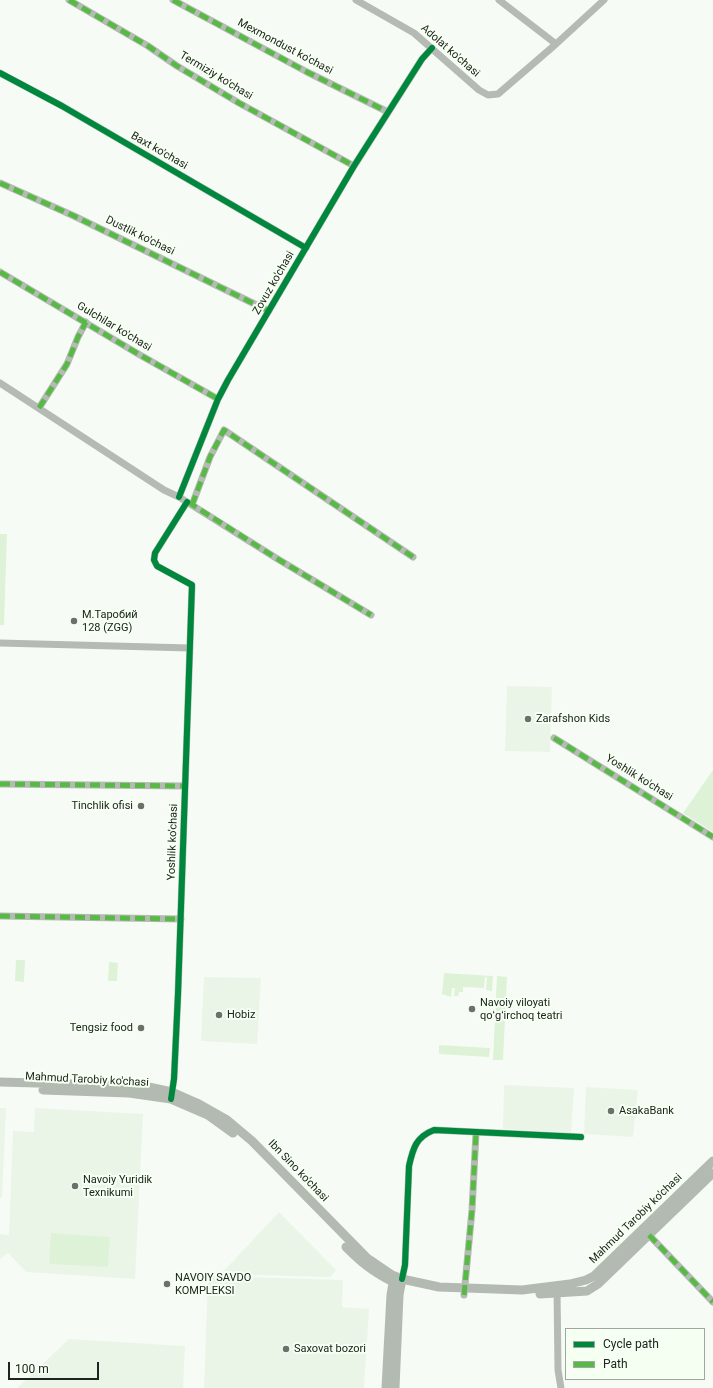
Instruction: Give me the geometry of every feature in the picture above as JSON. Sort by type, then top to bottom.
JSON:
[{"type":"main road","points":[[0,1082],[144,1086],[171,1096]]},
{"type":"main road","name":"Mahmud Tarobiy ko'chasi","points":[[0,1088],[171,1096],[208,1115],[248,1145],[356,1258],[376,1274],[440,1293],[465,1292],[516,1296],[557,1290],[587,1290],[598,1284],[713,1173]]},
{"type":"main road","name":"Mahmud Tarobiy ko'chasi","points":[[557,1290],[594,1276],[713,1161]]},
{"type":"main road","points":[[386,1388],[397,1280]]},
{"type":"main road","points":[[395,1388],[399,1299],[397,1280]]},
{"type":"street","name":"Termiziy ko'chasi","points":[[69,0],[148,46],[177,66],[239,103],[354,166]]},
{"type":"street","name":"Mexmondust ko'chasi","points":[[173,0],[307,72],[388,112]]},
{"type":"street","name":"Adolat ko'chasi","points":[[356,0],[414,33],[479,90],[488,95],[498,94],[556,44]]},
{"type":"street","points":[[499,0],[556,44],[604,0]]},
{"type":"street","name":"Zovuz ko'chasi","points":[[179,497],[218,399],[228,380],[354,166],[422,59],[432,48]]},
{"type":"street","name":"Baxt ko'chasi","points":[[0,73],[62,106],[306,248]]},
{"type":"street","name":"Dustlik ko'chasi","points":[[0,183],[74,216],[269,311]]},
{"type":"street","name":"Gulchilar ko'chasi","points":[[0,272],[140,355],[218,399]]},
{"type":"street","points":[[39,408],[67,364],[86,322]]},
{"type":"street","points":[[0,383],[164,490],[189,503],[276,558],[371,615]]},
{"type":"street","points":[[189,503],[224,430],[413,557]]},
{"type":"street","name":"Yoshlik ko'chasi","points":[[171,1096],[174,1079],[192,585],[157,566],[154,560],[155,553],[189,503]]},
{"type":"street","points":[[0,643],[190,648]]},
{"type":"street","name":"Yoshlik ko'chasi","points":[[554,738],[713,837]]},
{"type":"street","points":[[0,784],[185,786]]},
{"type":"street","points":[[0,916],[180,919]]},
{"type":"street","points":[[397,1280],[405,1265],[408,1173],[412,1151],[418,1140],[428,1132],[434,1130],[581,1137]]},
{"type":"street","points":[[465,1292],[472,1210],[476,1133]]},
{"type":"street","name":"Mahmud Tarobiy ko'chasi","points":[[649,1235],[713,1302]]},
{"type":"street","points":[[557,1290],[558,1370],[561,1388]]},
{"type":"shaded area","name":"Zarafshon Kids","points":[[507,686],[552,687],[550,752],[505,751]]},
{"type":"shaded area","points":[[204,977],[261,978],[257,1044],[201,1041]]},
{"type":"shaded area","points":[[504,1085],[574,1088],[571,1133],[503,1129]]},
{"type":"shaded area","points":[[586,1087],[638,1090],[633,1137],[584,1134]]},
{"type":"shaded area","points":[[0,1108],[6,1108],[2,1198],[0,1197]]},
{"type":"shaded area","name":"Navoiy Yuridik Texnikumi","points":[[35,1108],[143,1114],[135,1279],[26,1272],[8,1253],[0,1259],[0,1234],[9,1235],[13,1131],[34,1132]]},
{"type":"shaded area","points":[[279,1212],[336,1270],[331,1277],[221,1274]]},
{"type":"shaded area","name":"Saxovat bozori","points":[[208,1276],[343,1280],[342,1307],[369,1309],[364,1388],[204,1388]]},
{"type":"shaded area","points":[[69,1339],[185,1346],[183,1388],[17,1388]]},
{"type":"green space","points":[[0,534],[7,534],[4,625],[0,625]]},
{"type":"green space","points":[[713,770],[713,832],[683,813]]},
{"type":"green space","points":[[16,960],[25,960],[24,982],[15,981]]},
{"type":"green space","points":[[109,962],[118,963],[117,981],[108,981]]},
{"type":"green space","points":[[444,973],[493,976],[492,991],[486,990],[487,978],[485,977],[484,988],[463,987],[463,992],[459,992],[458,996],[454,996],[455,988],[452,988],[451,997],[442,994]]},
{"type":"green space","points":[[497,976],[507,977],[503,1060],[493,1060]]},
{"type":"green space","points":[[439,1045],[490,1048],[489,1057],[439,1054]]},
{"type":"green space","points":[[51,1233],[110,1237],[108,1267],[49,1264]]},
{"type":"marked path","points":[[69,0],[148,46],[177,66],[239,103],[354,166]]},
{"type":"marked path","points":[[173,0],[307,72],[388,112]]},
{"type":"marked path","points":[[0,183],[74,216],[269,311]]},
{"type":"marked path","points":[[0,272],[140,355],[218,399]]},
{"type":"marked path","points":[[39,408],[67,364],[86,322]]},
{"type":"marked path","points":[[192,505],[210,457],[224,430],[413,557]]},
{"type":"marked path","points":[[188,502],[276,558],[371,615]]},
{"type":"marked path","points":[[554,738],[713,837]]},
{"type":"marked path","points":[[0,784],[185,786]]},
{"type":"marked path","points":[[0,916],[181,919]]},
{"type":"marked path","points":[[464,1295],[472,1210],[476,1133]]},
{"type":"marked path","points":[[649,1235],[713,1302]]},
{"type":"cycle path","points":[[179,497],[218,399],[228,380],[354,166],[422,59],[432,48]]},
{"type":"cycle path","points":[[0,73],[62,106],[306,248]]},
{"type":"cycle path","points":[[171,1099],[174,1079],[178,994],[192,585],[157,566],[154,560],[155,553],[187,502]]},
{"type":"cycle path","points":[[402,1279],[405,1265],[409,1166],[416,1144],[423,1136],[434,1130],[581,1137]]},
{"type":"place","name":"М.Таробий 128 (ZGG)","points":[[74,621]]},
{"type":"place","name":"Zarafshon Kids","points":[[528,719]]},
{"type":"place","name":"Tinchlik ofisi","points":[[141,806]]},
{"type":"place","name":"Navoiy viloyati qoʻgʻirchoq teatri","points":[[472,1009]]},
{"type":"place","name":"Hobiz","points":[[219,1015]]},
{"type":"place","name":"Tengsiz food","points":[[141,1028]]},
{"type":"place","name":"AsakaBank","points":[[611,1111]]},
{"type":"place","name":"Navoiy Yuridik Texnikumi","points":[[75,1186]]},
{"type":"place","name":"NAVOIY SAVDO KOMPLEKSI","points":[[167,1284]]},
{"type":"place","name":"Saxovat bozori","points":[[286,1349]]}]
